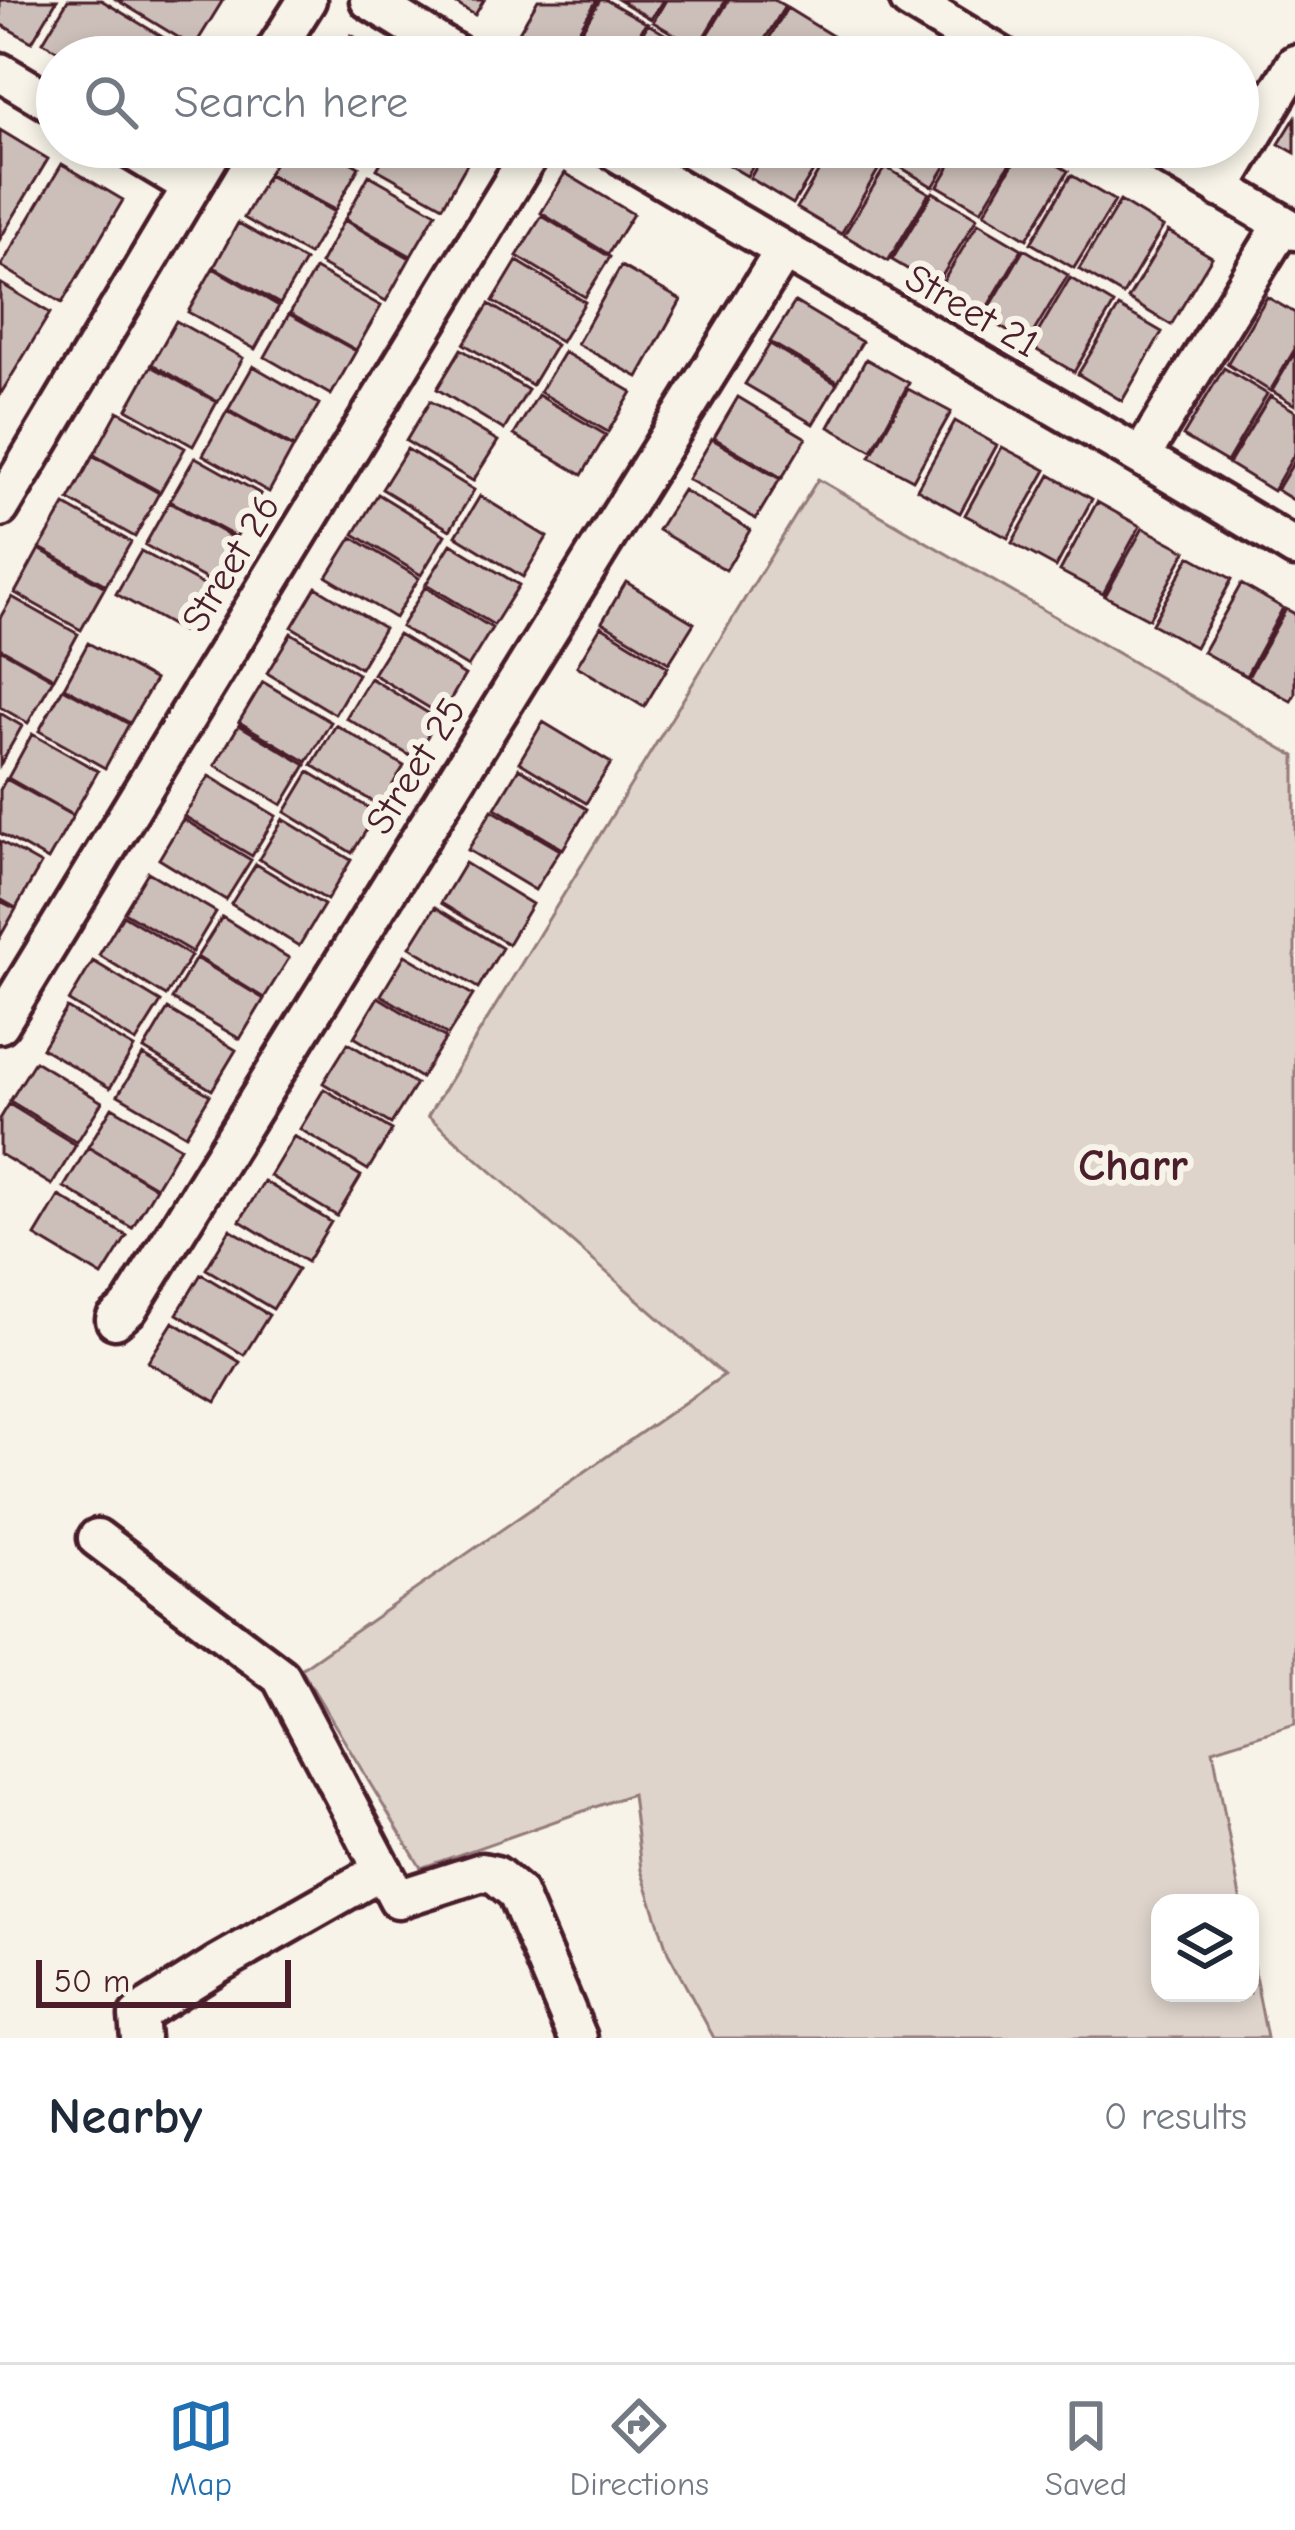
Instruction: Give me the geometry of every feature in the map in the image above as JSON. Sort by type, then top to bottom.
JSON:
[{"type":"street","points":[[285,36],[307,0]]},
{"type":"street","points":[[368,0],[426,36]]},
{"type":"street","points":[[909,0],[968,36]]},
{"type":"street","points":[[1259,125],[1295,64]]},
{"type":"street","points":[[0,72],[36,93]]},
{"type":"street","points":[[161,168],[191,186]]},
{"type":"street","points":[[0,508],[10,470],[202,168]]},
{"type":"street","name":"Street 26","points":[[0,1024],[521,168]]},
{"type":"street","name":"Street 21","points":[[643,168],[1295,548]]},
{"type":"street","points":[[1142,455],[1289,228],[1186,168]]},
{"type":"street","points":[[1221,189],[1233,168]]},
{"type":"street","name":"Street 25","points":[[115,1321],[142,1288],[783,252]]},
{"type":"street","points":[[97,1538],[281,1677],[398,1899],[482,1871],[496,1875],[517,1893],[578,2038]]},
{"type":"street","points":[[140,2038],[138,2016],[148,2008],[383,1870]]},
{"type":"shaded area","points":[[818,479],[1295,756],[1295,1724],[1213,1750],[1239,1894],[1151,1894],[1151,2002],[1259,2002],[1259,1997],[1267,2038],[714,2038],[668,1953],[641,1870],[632,1794],[421,1868],[301,1669],[724,1375],[428,1116]]},
{"type":"building","points":[[0,0],[57,0],[32,42],[0,24]]},
{"type":"building","points":[[68,0],[101,0],[161,36],[47,36]]},
{"type":"building","points":[[117,0],[223,0],[201,36],[176,36]]},
{"type":"building","points":[[450,0],[484,0],[475,15]]},
{"type":"building","points":[[538,0],[597,0],[576,36],[517,36]]},
{"type":"building","points":[[600,0],[646,23],[638,36],[579,36]]},
{"type":"building","points":[[619,0],[663,0],[651,19]]},
{"type":"building","points":[[666,0],[726,0],[704,36],[677,36],[653,22]]},
{"type":"building","points":[[729,0],[774,0],[785,6],[767,36],[707,36]]},
{"type":"building","points":[[787,8],[831,35],[830,36],[770,36]]},
{"type":"building","points":[[648,24],[668,36],[641,36]]},
{"type":"building","points":[[1295,118],[1295,153],[1279,144]]},
{"type":"building","points":[[0,130],[36,152],[36,168],[43,168],[0,239]]},
{"type":"building","points":[[60,168],[69,168],[123,200],[62,303],[1,266]]},
{"type":"building","points":[[272,168],[358,168],[335,210],[268,174]]},
{"type":"building","points":[[378,168],[465,168],[443,206]]},
{"type":"building","points":[[756,168],[815,168],[793,204],[750,178]]},
{"type":"building","points":[[821,168],[879,168],[841,234],[797,208]]},
{"type":"building","points":[[884,168],[929,193],[888,261],[844,235]]},
{"type":"building","points":[[902,168],[944,168],[933,187]]},
{"type":"building","points":[[949,168],[1007,168],[981,211],[938,186]]},
{"type":"building","points":[[1011,168],[1068,171],[1027,239],[984,213]]},
{"type":"building","points":[[565,173],[633,214],[608,254],[541,213]]},
{"type":"building","points":[[268,175],[334,212],[309,255],[244,218]]},
{"type":"building","points":[[369,175],[436,213],[411,256],[345,219]]},
{"type":"building","points":[[1071,175],[1115,201],[1074,268],[1031,243]]},
{"type":"building","points":[[933,192],[977,218],[936,286],[892,260]]},
{"type":"building","points":[[1120,201],[1163,227],[1123,295],[1079,269]]},
{"type":"building","points":[[542,216],[610,257],[585,297],[517,256]]},
{"type":"building","points":[[344,220],[410,258],[386,301],[320,264]]},
{"type":"building","points":[[238,223],[305,261],[280,304],[214,267]]},
{"type":"building","points":[[978,223],[1022,249],[982,316],[938,290]]},
{"type":"building","points":[[1168,231],[1212,257],[1171,325],[1128,299]]},
{"type":"building","points":[[1024,249],[1068,275],[1027,343],[984,317]]},
{"type":"building","points":[[517,261],[585,302],[561,342],[493,301]]},
{"type":"building","points":[[621,266],[681,300],[638,377],[577,344]]},
{"type":"building","points":[[213,268],[279,306],[255,349],[188,312]]},
{"type":"building","points":[[315,269],[381,306],[356,350],[290,313]]},
{"type":"building","points":[[1070,278],[1114,304],[1074,372],[1030,346]]},
{"type":"building","points":[[0,283],[50,313],[0,395]]},
{"type":"building","points":[[1267,297],[1295,313],[1295,349],[1270,391],[1227,364]]},
{"type":"building","points":[[795,302],[862,342],[838,382],[770,342]]},
{"type":"building","points":[[489,304],[556,345],[532,385],[464,344]]},
{"type":"building","points":[[1119,307],[1162,332],[1122,401],[1078,374]]},
{"type":"building","points":[[289,314],[356,351],[331,395],[265,357]]},
{"type":"building","points":[[176,321],[243,358],[218,402],[152,364]]},
{"type":"building","points":[[770,344],[837,384],[813,424],[745,384]]},
{"type":"building","points":[[461,349],[528,390],[504,430],[437,389]]},
{"type":"building","points":[[564,352],[632,392],[608,432],[540,392]]},
{"type":"building","points":[[1295,352],[1295,405],[1272,391]]},
{"type":"building","points":[[866,359],[909,383],[872,451],[829,427]]},
{"type":"building","points":[[151,366],[217,402],[193,446],[127,409]]},
{"type":"building","points":[[253,366],[319,404],[294,447],[228,410]]},
{"type":"building","points":[[1224,368],[1267,394],[1227,462],[1183,436]]},
{"type":"building","points":[[908,389],[951,412],[913,480],[870,457]]},
{"type":"building","points":[[538,395],[606,435],[582,475],[514,435]]},
{"type":"building","points":[[1270,396],[1295,411],[1295,453],[1273,491],[1229,464]]},
{"type":"building","points":[[738,397],[806,438],[782,478],[714,438]]},
{"type":"building","points":[[430,401],[498,441],[473,481],[406,441]]},
{"type":"building","points":[[118,411],[185,448],[160,492],[94,455]]},
{"type":"building","points":[[227,411],[293,448],[269,492],[203,455]]},
{"type":"building","points":[[955,421],[997,445],[960,513],[917,489]]},
{"type":"building","points":[[712,439],[780,479],[756,519],[688,479]]},
{"type":"building","points":[[1002,447],[1046,470],[1008,538],[965,515]]},
{"type":"building","points":[[407,449],[474,490],[450,530],[382,489]]},
{"type":"building","points":[[93,456],[159,493],[135,537],[69,500]]},
{"type":"building","points":[[195,457],[261,494],[236,537],[170,501]]},
{"type":"building","points":[[1295,460],[1295,501],[1277,490]]},
{"type":"building","points":[[1050,475],[1092,499],[1056,567],[1012,543]]},
{"type":"building","points":[[683,490],[750,530],[726,570],[658,530]]},
{"type":"building","points":[[378,494],[445,535],[421,575],[354,534]]},
{"type":"building","points":[[480,496],[547,537],[523,577],[456,536]]},
{"type":"building","points":[[169,502],[235,539],[211,582],[145,545]]},
{"type":"building","points":[[1097,502],[1140,526],[1103,594],[1060,571]]},
{"type":"building","points":[[65,505],[131,542],[106,585],[40,548]]},
{"type":"building","points":[[1143,528],[1186,551],[1149,619],[1105,596]]},
{"type":"building","points":[[352,537],[419,578],[395,618],[327,577]]},
{"type":"building","points":[[451,544],[519,585],[494,625],[426,584]]},
{"type":"building","points":[[39,549],[105,587],[81,630],[15,593]]},
{"type":"building","points":[[141,551],[207,587],[182,631],[116,594]]},
{"type":"building","points":[[1190,556],[1232,579],[1195,647],[1152,624]]},
{"type":"building","points":[[626,582],[694,623],[669,663],[602,622]]},
{"type":"building","points":[[1241,584],[1283,608],[1246,676],[1203,652]]},
{"type":"building","points":[[316,587],[384,628],[360,668],[292,627]]},
{"type":"building","points":[[425,587],[492,628],[468,667],[401,627]]},
{"type":"building","points":[[12,597],[78,634],[54,678],[0,648],[0,618]]},
{"type":"building","points":[[1286,609],[1295,614],[1295,694],[1291,701],[1248,677]]},
{"type":"building","points":[[601,626],[668,667],[644,707],[577,666]]},
{"type":"building","points":[[291,633],[358,674],[335,714],[267,673]]},
{"type":"building","points":[[398,634],[465,675],[441,715],[373,674]]},
{"type":"building","points":[[88,643],[155,680],[130,723],[64,687]]},
{"type":"building","points":[[0,649],[53,679],[28,723],[0,707]]},
{"type":"building","points":[[370,678],[438,719],[414,758],[346,718]]},
{"type":"building","points":[[263,682],[331,722],[307,762],[239,722]]},
{"type":"building","points":[[63,688],[129,724],[105,768],[39,731]]},
{"type":"building","points":[[0,713],[22,726],[0,765]]},
{"type":"building","points":[[543,722],[611,763],[586,803],[519,762]]},
{"type":"building","points":[[239,725],[306,765],[282,805],[215,765]]},
{"type":"building","points":[[336,725],[404,766],[380,806],[312,765]]},
{"type":"building","points":[[32,734],[98,771],[73,815],[8,778]]},
{"type":"building","points":[[519,768],[587,809],[563,849],[495,808]]},
{"type":"building","points":[[309,772],[377,813],[352,853],[285,812]]},
{"type":"building","points":[[209,776],[276,816],[252,856],[184,816]]},
{"type":"building","points":[[6,779],[73,816],[48,860],[0,833],[0,790]]},
{"type":"building","points":[[492,810],[560,850],[535,890],[468,850]]},
{"type":"building","points":[[183,819],[251,860],[226,900],[159,859]]},
{"type":"building","points":[[283,819],[351,860],[327,900],[259,859]]},
{"type":"building","points":[[0,841],[41,864],[16,908],[0,899]]},
{"type":"building","points":[[465,863],[532,904],[508,944],[441,903]]},
{"type":"building","points":[[256,864],[324,905],[299,946],[231,904]]},
{"type":"building","points":[[148,872],[216,912],[192,952],[124,912]]},
{"type":"building","points":[[0,901],[16,909],[0,937]]},
{"type":"building","points":[[435,907],[502,948],[478,988],[410,947]]},
{"type":"building","points":[[123,915],[191,956],[166,996],[99,955]]},
{"type":"building","points":[[222,917],[289,958],[264,998],[197,957]]},
{"type":"building","points":[[405,955],[473,995],[448,1035],[381,995]]},
{"type":"building","points":[[196,958],[264,999],[240,1039],[172,999]]},
{"type":"building","points":[[93,961],[161,1002],[136,1042],[69,1001]]},
{"type":"building","points":[[378,997],[446,1038],[421,1078],[354,1037]]},
{"type":"building","points":[[67,1008],[134,1048],[110,1088],[42,1048]]},
{"type":"building","points":[[168,1009],[236,1050],[212,1090],[144,1049]]},
{"type":"building","points":[[348,1043],[416,1084],[391,1124],[323,1083]]},
{"type":"building","points":[[143,1055],[210,1095],[186,1135],[118,1095]]},
{"type":"building","points":[[35,1061],[102,1102],[77,1142],[10,1101]]},
{"type":"building","points":[[324,1089],[392,1130],[368,1170],[300,1129]]},
{"type":"building","points":[[9,1104],[76,1145],[52,1185],[0,1154],[0,1119]]},
{"type":"building","points":[[112,1107],[180,1147],[156,1187],[88,1147]]},
{"type":"building","points":[[294,1136],[361,1176],[337,1216],[270,1176]]},
{"type":"building","points":[[88,1147],[156,1188],[132,1228],[64,1187]]},
{"type":"building","points":[[264,1181],[331,1222],[307,1262],[240,1221]]},
{"type":"building","points":[[59,1196],[127,1236],[102,1276],[35,1236]]},
{"type":"building","points":[[230,1229],[298,1269],[273,1309],[206,1269]]},
{"type":"building","points":[[201,1274],[269,1315],[244,1355],[177,1314]]},
{"type":"building","points":[[173,1322],[240,1362],[216,1402],[148,1362]]},
{"type":"district","name":"Charr","points":[[1133,1165]]}]
